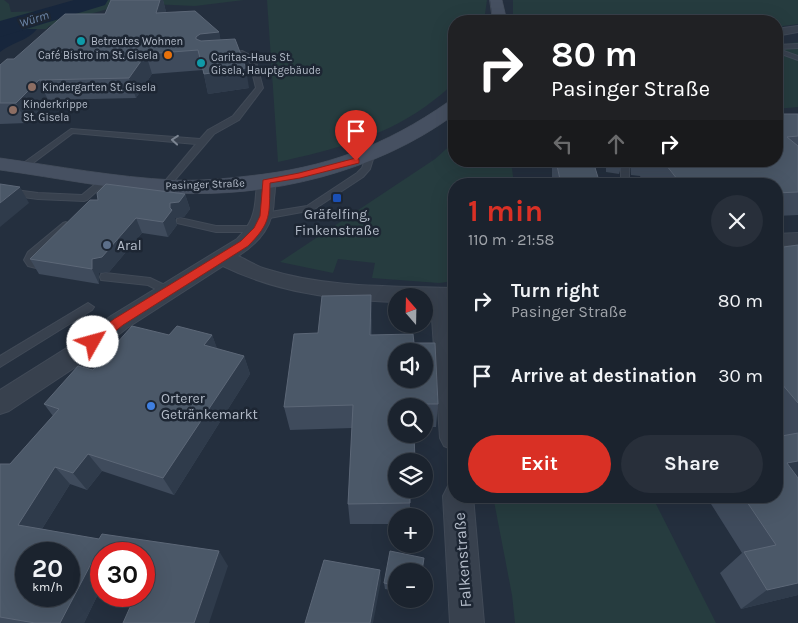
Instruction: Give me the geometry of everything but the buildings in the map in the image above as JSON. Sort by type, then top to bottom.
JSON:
[{"type":"main road","points":[[496,0],[499,15]]},
{"type":"main road","name":"Pasinger Straße","points":[[0,164],[105,179],[266,182],[343,166],[370,156],[407,138],[448,110]]},
{"type":"street","points":[[783,31],[798,29]]},
{"type":"street","points":[[0,403],[81,352],[118,322],[244,243],[262,223],[266,182]]},
{"type":"street","points":[[783,240],[798,239]]},
{"type":"street","points":[[223,257],[257,274],[298,285],[363,293],[448,296]]},
{"type":"street","name":"Falkenstraße","points":[[458,503],[467,623]]},
{"type":"lane","points":[[783,47],[798,46]]},
{"type":"lane","points":[[784,52],[798,50]]},
{"type":"lane","points":[[784,52],[798,58]]},
{"type":"lane","points":[[171,179],[211,132],[236,118],[260,88],[252,58],[242,53],[215,55]]},
{"type":"lane","points":[[22,166],[71,131],[202,142]]},
{"type":"lane","points":[[180,221],[216,229],[262,223],[310,208],[360,175],[366,169],[370,156]]},
{"type":"lane","points":[[0,190],[86,202],[105,179]]},
{"type":"lane","points":[[40,266],[32,264],[29,260],[32,254],[74,218]]},
{"type":"lane","points":[[105,277],[150,282],[167,291]]},
{"type":"lane","points":[[0,362],[88,307]]},
{"type":"green space","points":[[0,0],[4,0],[9,4],[11,12],[45,11],[43,16],[0,28]]},
{"type":"green space","points":[[107,0],[244,0],[195,6],[128,3],[49,26],[46,29],[28,29],[0,34],[0,30]]},
{"type":"green space","points":[[267,0],[487,0],[485,15],[448,15],[448,88],[439,96],[417,113],[360,140],[340,147],[278,162]]},
{"type":"green space","points":[[513,0],[798,0],[798,24],[783,26],[783,15],[513,15]]},
{"type":"green space","points":[[798,42],[798,107],[783,108],[783,45]]},
{"type":"green space","points":[[448,147],[448,167],[512,167],[513,178],[448,178],[448,282],[439,283],[372,278],[375,263],[338,259],[333,273],[280,262],[435,159]]},
{"type":"green space","points":[[494,503],[656,503],[716,623],[515,623],[512,595]]},
{"type":"water","points":[[37,29],[29,36],[0,52],[0,34]]},
{"type":"waterway","name":"Würm","points":[[0,29],[97,0]]},
{"type":"place","name":"Betreutes Wohnen","points":[[81,41]]},
{"type":"place","name":"Café Bistro im St. Gisela","points":[[168,55]]},
{"type":"place","name":"Caritas-Haus St. Gisela, Hauptgebäude","points":[[201,63]]},
{"type":"place","name":"Kindergarten St. Gisela","points":[[32,87]]},
{"type":"place","name":"Kinderkrippe St. Gisela","points":[[13,110]]},
{"type":"place","name":"Gräfelfing, Finkenstraße","points":[[337,198]]},
{"type":"place","name":"Aral","points":[[107,245]]},
{"type":"place","name":"Orterer Getränkemarkt","points":[[151,406]]},
{"type":"route","points":[[93,342],[118,322],[244,243],[259,229],[264,216],[266,182],[343,166],[356,161]]}]
